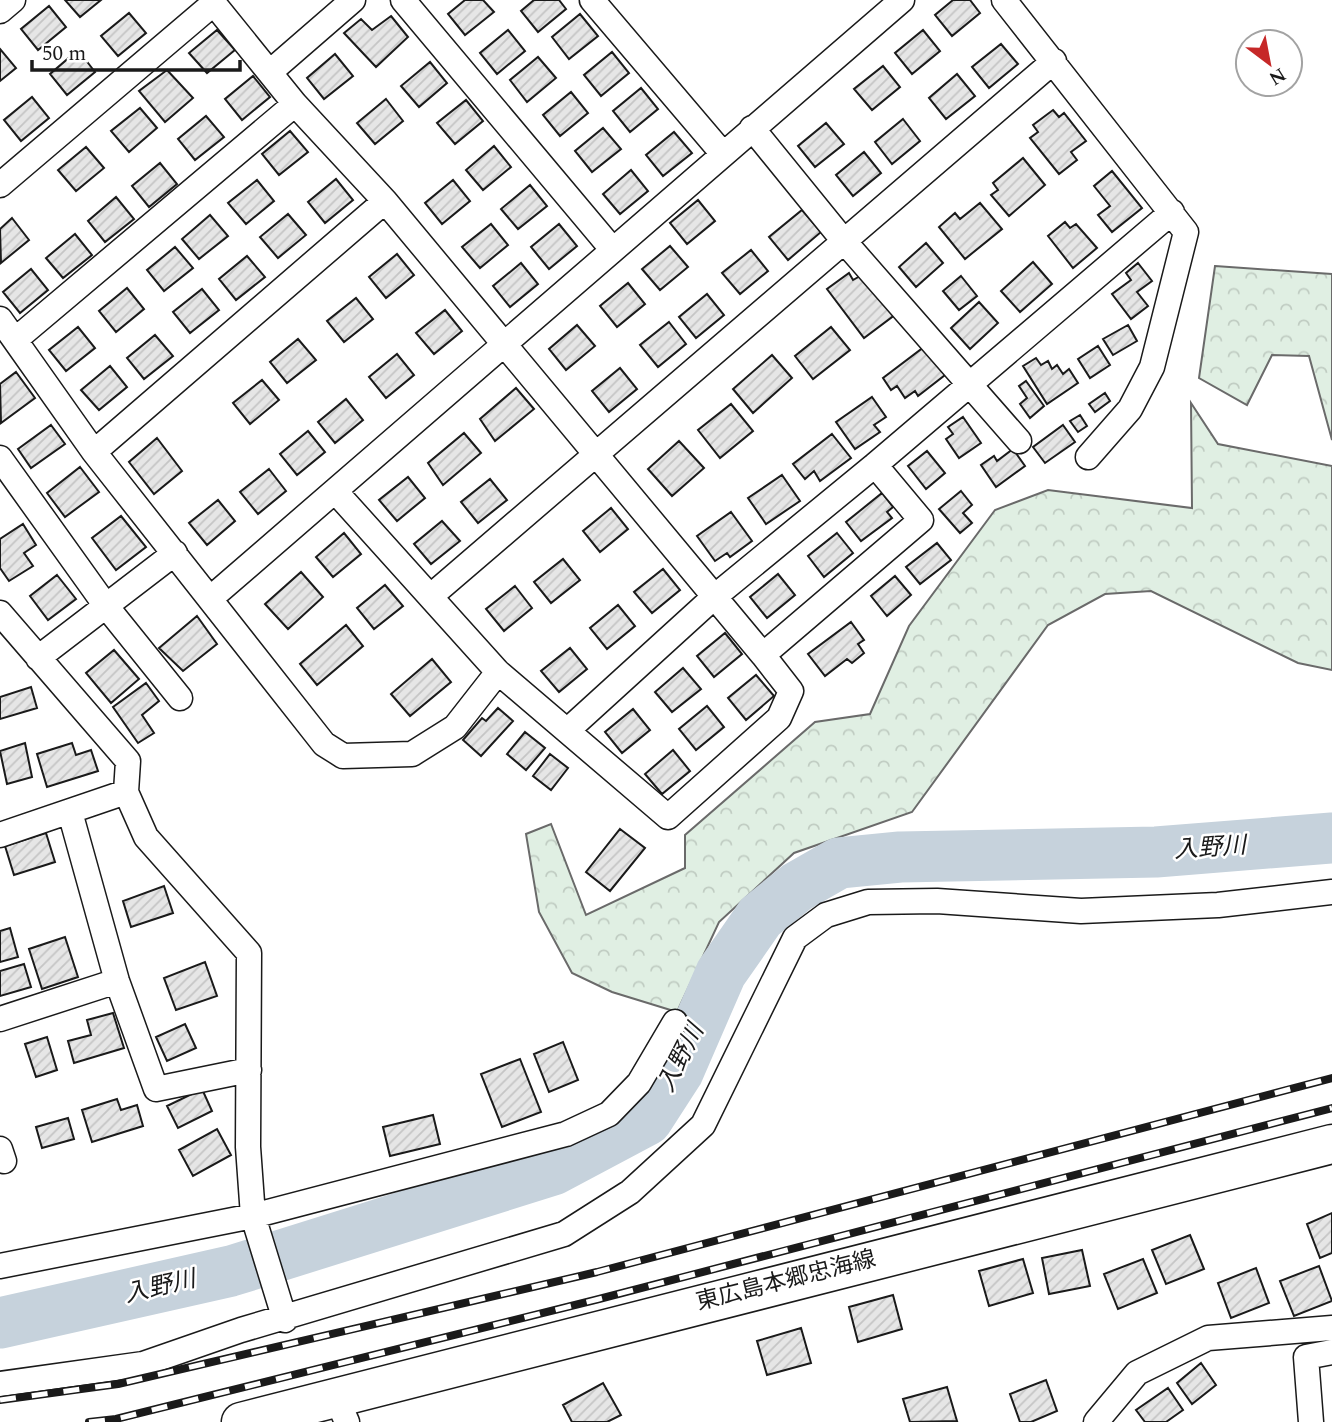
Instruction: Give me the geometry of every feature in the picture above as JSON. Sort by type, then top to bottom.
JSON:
[{"type":"main road","name":"東広島本郷忠海線","points":[[241,1422],[342,1410],[1332,1144]]},
{"type":"street","points":[[0,11],[13,0]]},
{"type":"street","points":[[270,72],[353,0]]},
{"type":"street","points":[[403,0],[612,249]]},
{"type":"street","points":[[592,0],[723,154]]},
{"type":"street","points":[[211,598],[502,343],[902,0]]},
{"type":"street","points":[[1004,0],[1055,61],[1186,232],[1152,367],[1130,409],[1088,457]]},
{"type":"street","points":[[0,185],[213,2],[295,104],[385,201],[763,655],[791,691],[779,718],[668,817],[498,672],[335,491]]},
{"type":"street","points":[[431,596],[1055,61]]},
{"type":"street","points":[[15,341],[295,104]]},
{"type":"street","points":[[752,128],[844,240],[1019,441]]},
{"type":"street","points":[[94,452],[385,201]]},
{"type":"street","points":[[568,730],[713,598],[875,465],[1172,212]]},
{"type":"street","points":[[0,319],[94,452],[324,744],[343,756],[412,754],[456,727],[498,672]]},
{"type":"street","points":[[0,458],[106,606],[180,698]]},
{"type":"street","points":[[763,655],[921,520],[875,465]]},
{"type":"street","points":[[38,658],[176,553]]},
{"type":"street","points":[[0,613],[128,761],[125,792],[146,837],[249,953],[248,1147],[253,1216],[285,1320]]},
{"type":"street","points":[[0,835],[125,792]]},
{"type":"street","points":[[70,811],[117,981],[156,1089],[249,1070]]},
{"type":"street","points":[[0,1384],[144,1364],[241,1331],[285,1320],[564,1234],[630,1192],[703,1125],[795,938],[826,915],[868,902],[937,901],[1081,911],[1217,905],[1332,892]]},
{"type":"street","points":[[0,1018],[117,981]]},
{"type":"street","points":[[0,1266],[253,1216],[566,1134],[609,1114],[639,1083],[675,1022]]},
{"type":"street","points":[[1110,1417],[1138,1373],[1208,1338],[1332,1328]]},
{"type":"street","points":[[1311,1422],[1306,1357],[1332,1352]]},
{"type":"green space","points":[[1215,266],[1332,274],[1332,440],[1309,356],[1272,355],[1247,405],[1199,378]]},
{"type":"green space","points":[[1191,403],[1218,444],[1332,466],[1332,670],[1298,663],[1151,591],[1105,594],[1048,625],[912,812],[794,853],[719,922],[677,1012],[612,992],[572,973],[539,912],[526,834],[551,824],[586,915],[685,868],[685,835],[815,722],[870,714],[909,626],[995,510],[1048,490],[1192,508]]},
{"type":"building","points":[[65,0],[101,0],[80,17]]},
{"type":"building","points":[[465,0],[483,0],[494,12],[465,35],[448,14]]},
{"type":"building","points":[[534,0],[559,0],[566,9],[538,32],[521,11]]},
{"type":"building","points":[[953,0],[970,0],[980,13],[952,36],[935,15]]},
{"type":"building","points":[[49,6],[66,27],[38,50],[21,29]]},
{"type":"building","points":[[129,13],[146,33],[118,56],[101,36]]},
{"type":"building","points":[[580,14],[598,36],[569,59],[552,37]]},
{"type":"building","points":[[391,16],[408,37],[376,67],[344,33],[361,19],[372,30]]},
{"type":"building","points":[[217,30],[235,50],[207,73],[189,53]]},
{"type":"building","points":[[508,30],[525,51],[497,74],[480,53]]},
{"type":"building","points":[[923,30],[940,51],[912,74],[895,53]]},
{"type":"building","points":[[1001,44],[1018,64],[989,88],[972,67]]},
{"type":"building","points":[[0,49],[16,68],[0,81]]},
{"type":"building","points":[[78,50],[95,72],[67,95],[50,74]]},
{"type":"building","points":[[612,52],[629,73],[601,96],[584,75]]},
{"type":"building","points":[[335,54],[353,76],[324,99],[307,78]]},
{"type":"building","points":[[538,57],[556,78],[527,102],[510,80]]},
{"type":"building","points":[[430,62],[447,83],[419,107],[401,86]]},
{"type":"building","points":[[883,66],[900,87],[872,110],[854,89]]},
{"type":"building","points":[[167,70],[193,98],[165,122],[139,91]]},
{"type":"building","points":[[957,74],[975,96],[946,119],[929,98]]},
{"type":"building","points":[[253,76],[270,97],[242,120],[225,99]]},
{"type":"building","points":[[641,88],[658,109],[630,132],[613,111]]},
{"type":"building","points":[[571,92],[588,113],[560,136],[543,115]]},
{"type":"building","points":[[32,97],[49,118],[21,141],[4,120]]},
{"type":"building","points":[[386,99],[403,121],[375,144],[357,123]]},
{"type":"building","points":[[466,100],[483,121],[455,144],[437,123]]},
{"type":"building","points":[[140,108],[157,128],[129,152],[111,131]]},
{"type":"building","points":[[1053,110],[1059,117],[1064,113],[1086,141],[1071,152],[1077,160],[1059,174],[1030,138],[1038,132],[1033,125]]},
{"type":"building","points":[[206,116],[224,137],[195,160],[178,139]]},
{"type":"building","points":[[903,119],[920,141],[892,164],[875,142]]},
{"type":"building","points":[[826,123],[844,144],[815,167],[798,146]]},
{"type":"building","points":[[603,128],[621,149],[592,172],[575,151]]},
{"type":"building","points":[[290,131],[308,152],[279,175],[262,154]]},
{"type":"building","points":[[674,132],[692,153],[663,176],[646,155]]},
{"type":"building","points":[[494,146],[511,167],[483,190],[466,170]]},
{"type":"building","points":[[86,147],[104,168],[76,191],[58,170]]},
{"type":"building","points":[[864,152],[881,173],[853,196],[836,175]]},
{"type":"building","points":[[1023,158],[1045,185],[1009,216],[991,195],[998,190],[993,183]]},
{"type":"building","points":[[160,163],[177,184],[149,207],[132,186]]},
{"type":"building","points":[[631,170],[648,191],[620,214],[603,194]]},
{"type":"building","points":[[1112,171],[1142,208],[1112,232],[1098,215],[1110,206],[1094,186]]},
{"type":"building","points":[[336,179],[353,200],[325,223],[308,202]]},
{"type":"building","points":[[257,180],[274,201],[246,224],[228,203]]},
{"type":"building","points":[[453,180],[470,201],[442,224],[425,203]]},
{"type":"building","points":[[530,185],[547,206],[518,229],[501,209]]},
{"type":"building","points":[[116,197],[134,219],[105,242],[88,221]]},
{"type":"building","points":[[698,200],[715,221],[687,244],[670,223]]},
{"type":"building","points":[[980,203],[1002,229],[965,259],[939,227],[955,213],[960,219]]},
{"type":"building","points":[[802,210],[821,232],[788,260],[769,237]]},
{"type":"building","points":[[288,214],[306,235],[278,258],[260,237]]},
{"type":"building","points":[[210,215],[228,236],[199,259],[182,239]]},
{"type":"building","points":[[12,218],[29,240],[1,263],[0,229]]},
{"type":"building","points":[[1065,222],[1070,228],[1076,224],[1097,248],[1073,268],[1048,236]]},
{"type":"building","points":[[491,224],[508,245],[480,268],[462,247]]},
{"type":"building","points":[[559,224],[577,246],[549,269],[531,247]]},
{"type":"building","points":[[75,234],[92,255],[63,278],[46,258]]},
{"type":"building","points":[[926,243],[943,263],[916,287],[899,267]]},
{"type":"building","points":[[670,246],[688,267],[660,290],[642,269]]},
{"type":"building","points":[[175,247],[193,268],[164,291],[147,270]]},
{"type":"building","points":[[751,250],[768,271],[740,294],[722,273]]},
{"type":"building","points":[[397,254],[414,275],[386,298],[369,277]]},
{"type":"building","points":[[247,256],[265,277],[236,300],[219,279]]},
{"type":"building","points":[[1033,262],[1052,284],[1020,312],[1001,291]]},
{"type":"building","points":[[521,263],[538,284],[510,307],[493,286]]},
{"type":"building","points":[[1138,263],[1152,281],[1137,292],[1148,306],[1131,319],[1112,294],[1131,280],[1126,273]]},
{"type":"building","points":[[31,269],[48,290],[20,313],[3,292]]},
{"type":"building","points":[[849,273],[853,280],[862,275],[896,314],[864,338],[827,289]]},
{"type":"building","points":[[961,276],[977,296],[959,310],[943,291]]},
{"type":"building","points":[[628,283],[645,304],[617,327],[600,306]]},
{"type":"building","points":[[127,288],[144,309],[116,332],[99,311]]},
{"type":"building","points":[[202,289],[219,310],[190,333],[173,312]]},
{"type":"building","points":[[707,294],[724,315],[696,338],[679,317]]},
{"type":"building","points":[[356,298],[373,319],[344,342],[327,321]]},
{"type":"building","points":[[979,302],[998,323],[970,349],[951,328]]},
{"type":"building","points":[[445,310],[462,331],[434,354],[416,333]]},
{"type":"building","points":[[669,322],[686,344],[658,367],[640,345]]},
{"type":"building","points":[[577,325],[595,346],[566,370],[549,349]]},
{"type":"building","points":[[1128,325],[1137,341],[1113,355],[1103,339]]},
{"type":"building","points":[[78,327],[95,348],[66,371],[49,350]]},
{"type":"building","points":[[831,327],[850,350],[813,379],[795,356]]},
{"type":"building","points":[[155,335],[173,356],[144,379],[127,358]]},
{"type":"building","points":[[298,339],[316,360],[287,383],[270,362]]},
{"type":"building","points":[[1098,346],[1110,365],[1090,378],[1078,359]]},
{"type":"building","points":[[924,347],[945,375],[918,396],[915,391],[905,398],[897,386],[891,390],[883,378]]},
{"type":"building","points":[[397,354],[414,375],[386,398],[369,377]]},
{"type":"building","points":[[772,355],[792,378],[753,413],[733,389]]},
{"type":"building","points":[[1036,358],[1041,365],[1048,361],[1052,369],[1057,365],[1063,374],[1069,369],[1078,383],[1047,404],[1023,366]]},
{"type":"building","points":[[110,366],[127,387],[99,410],[81,390]]},
{"type":"building","points":[[620,368],[637,389],[609,412],[592,391]]},
{"type":"building","points":[[16,372],[35,398],[1,423],[0,384]]},
{"type":"building","points":[[262,380],[279,400],[250,424],[233,403]]},
{"type":"building","points":[[1026,381],[1044,406],[1030,418],[1020,404],[1027,398],[1019,386]]},
{"type":"building","points":[[516,388],[534,409],[495,441],[480,419]]},
{"type":"building","points":[[1105,393],[1110,401],[1095,412],[1089,404]]},
{"type":"building","points":[[872,397],[886,417],[874,425],[880,432],[855,449],[836,422]]},
{"type":"building","points":[[346,399],[363,420],[335,443],[318,422]]},
{"type":"building","points":[[731,404],[753,431],[720,458],[698,430]]},
{"type":"building","points":[[1080,415],[1087,426],[1078,432],[1070,421]]},
{"type":"building","points":[[963,417],[981,443],[959,458],[946,439],[953,434],[948,427]]},
{"type":"building","points":[[51,425],[65,444],[31,468],[18,449]]},
{"type":"building","points":[[1063,425],[1075,442],[1045,463],[1033,447]]},
{"type":"building","points":[[308,431],[325,452],[297,475],[280,454]]},
{"type":"building","points":[[464,433],[481,453],[443,485],[428,463]]},
{"type":"building","points":[[832,434],[851,458],[820,481],[814,471],[805,479],[793,464]]},
{"type":"building","points":[[157,438],[182,471],[154,494],[129,462]]},
{"type":"building","points":[[679,441],[704,468],[672,496],[648,469]]},
{"type":"building","points":[[1013,449],[1025,466],[996,487],[981,465],[994,456],[997,461]]},
{"type":"building","points":[[927,451],[945,473],[926,489],[908,466]]},
{"type":"building","points":[[80,467],[99,492],[65,517],[47,493]]},
{"type":"building","points":[[269,469],[286,491],[258,514],[240,492]]},
{"type":"building","points":[[782,475],[800,501],[766,524],[748,498]]},
{"type":"building","points":[[408,477],[425,498],[397,521],[379,500]]},
{"type":"building","points":[[490,479],[507,500],[478,523],[461,502]]},
{"type":"building","points":[[961,491],[972,505],[963,513],[972,523],[960,533],[939,509]]},
{"type":"building","points":[[882,493],[893,507],[887,512],[892,518],[861,541],[846,522]]},
{"type":"building","points":[[218,500],[235,521],[207,545],[189,523]]},
{"type":"building","points":[[611,508],[628,529],[600,552],[583,531]]},
{"type":"building","points":[[731,512],[752,541],[730,557],[727,553],[715,561],[697,536]]},
{"type":"building","points":[[121,516],[146,547],[116,570],[92,538]]},
{"type":"building","points":[[442,521],[460,541],[431,564],[414,544]]},
{"type":"building","points":[[23,524],[36,545],[24,553],[33,566],[9,581],[0,568],[0,539]]},
{"type":"building","points":[[344,533],[361,554],[333,577],[316,557]]},
{"type":"building","points":[[837,533],[853,553],[824,577],[808,556]]},
{"type":"building","points":[[937,543],[951,560],[920,584],[906,567]]},
{"type":"building","points":[[563,559],[580,580],[551,603],[534,582]]},
{"type":"building","points":[[663,569],[680,590],[652,613],[634,592]]},
{"type":"building","points":[[301,572],[323,597],[288,629],[265,604]]},
{"type":"building","points":[[778,574],[795,595],[767,618],[750,597]]},
{"type":"building","points":[[57,575],[76,599],[48,620],[30,596]]},
{"type":"building","points":[[895,576],[911,595],[887,616],[871,596]]},
{"type":"building","points":[[385,585],[403,606],[374,629],[357,608]]},
{"type":"building","points":[[515,586],[532,608],[504,631],[486,609]]},
{"type":"building","points":[[618,605],[635,626],[607,649],[590,628]]},
{"type":"building","points":[[197,616],[217,644],[183,671],[159,648]]},
{"type":"building","points":[[851,622],[864,640],[858,644],[864,653],[852,663],[847,659],[825,676],[808,654]]},
{"type":"building","points":[[346,625],[363,646],[317,685],[300,664]]},
{"type":"building","points":[[725,633],[742,654],[714,677],[697,656]]},
{"type":"building","points":[[570,648],[587,669],[559,692],[541,671]]},
{"type":"building","points":[[114,650],[139,679],[111,703],[86,673]]},
{"type":"building","points":[[432,659],[451,682],[410,716],[391,694]]},
{"type":"building","points":[[683,668],[701,689],[672,712],[655,692]]},
{"type":"building","points":[[756,675],[774,696],[746,720],[728,698]]},
{"type":"building","points":[[146,683],[159,701],[142,715],[154,733],[138,743],[113,707]]},
{"type":"building","points":[[31,687],[37,708],[0,719],[0,697]]},
{"type":"building","points":[[707,706],[724,727],[696,750],[679,729]]},
{"type":"building","points":[[498,708],[513,721],[481,756],[463,740],[482,718],[486,721]]},
{"type":"building","points":[[633,709],[650,730],[622,753],[605,732]]},
{"type":"building","points":[[525,732],[545,748],[526,770],[507,754]]},
{"type":"building","points":[[25,743],[32,777],[7,784],[0,751]]},
{"type":"building","points":[[72,743],[76,755],[91,750],[98,771],[47,787],[37,754]]},
{"type":"building","points":[[673,750],[690,771],[662,794],[645,774]]},
{"type":"building","points":[[550,754],[568,768],[551,790],[533,776]]},
{"type":"building","points":[[620,829],[645,848],[610,891],[586,872]]},
{"type":"building","points":[[46,833],[55,862],[14,875],[5,846]]},
{"type":"building","points":[[164,886],[173,913],[131,927],[123,901]]},
{"type":"building","points":[[10,928],[18,957],[0,962],[0,931]]},
{"type":"building","points":[[65,937],[78,977],[42,989],[29,949]]},
{"type":"building","points":[[205,962],[217,996],[176,1010],[164,978]]},
{"type":"building","points":[[24,964],[31,987],[0,996],[0,971]]},
{"type":"building","points":[[113,1013],[124,1048],[74,1063],[68,1041],[91,1035],[87,1020]]},
{"type":"building","points":[[185,1024],[196,1048],[167,1061],[156,1037]]},
{"type":"building","points":[[47,1037],[57,1070],[36,1077],[25,1044]]},
{"type":"building","points":[[563,1042],[578,1080],[549,1092],[534,1054]]},
{"type":"building","points":[[520,1059],[541,1112],[502,1127],[481,1074]]},
{"type":"building","points":[[202,1089],[212,1111],[178,1128],[167,1106]]},
{"type":"building","points":[[117,1099],[121,1110],[137,1105],[143,1126],[92,1142],[82,1110]]},
{"type":"building","points":[[433,1115],[440,1144],[390,1156],[383,1127]]},
{"type":"building","points":[[68,1118],[74,1139],[42,1148],[36,1127]]},
{"type":"building","points":[[217,1129],[231,1155],[193,1176],[179,1150]]},
{"type":"building","points":[[1332,1213],[1332,1253],[1320,1258],[1307,1224]]},
{"type":"building","points":[[1190,1235],[1204,1269],[1166,1284],[1152,1250]]},
{"type":"building","points":[[1082,1250],[1090,1286],[1049,1294],[1042,1258]]},
{"type":"building","points":[[1023,1259],[1033,1293],[989,1306],[979,1271]]},
{"type":"building","points":[[1143,1259],[1157,1293],[1118,1309],[1104,1274]]},
{"type":"building","points":[[1319,1266],[1332,1301],[1294,1316],[1280,1281]]},
{"type":"building","points":[[1256,1268],[1269,1303],[1231,1318],[1218,1283]]},
{"type":"building","points":[[893,1295],[902,1329],[858,1342],[849,1307]]},
{"type":"building","points":[[801,1328],[811,1363],[767,1375],[757,1341]]},
{"type":"building","points":[[1201,1363],[1216,1385],[1192,1404],[1177,1383]]},
{"type":"building","points":[[1046,1380],[1057,1411],[1031,1422],[1020,1422],[1010,1394]]},
{"type":"building","points":[[603,1383],[621,1415],[607,1422],[572,1422],[563,1405]]},
{"type":"building","points":[[947,1387],[957,1421],[910,1422],[903,1399]]},
{"type":"building","points":[[1168,1388],[1183,1410],[1166,1422],[1145,1422],[1136,1410]]},
{"type":"waterway","name":"入野川","points":[[0,1323],[231,1271],[553,1170],[647,1120],[678,1072],[721,973],[760,917],[797,887],[839,863],[900,857],[1156,852],[1332,838]]},
{"type":"railway","points":[[0,1400],[118,1384],[597,1272],[1332,1078]]},
{"type":"railway","points":[[89,1422],[116,1419],[599,1299],[1332,1108]]}]
